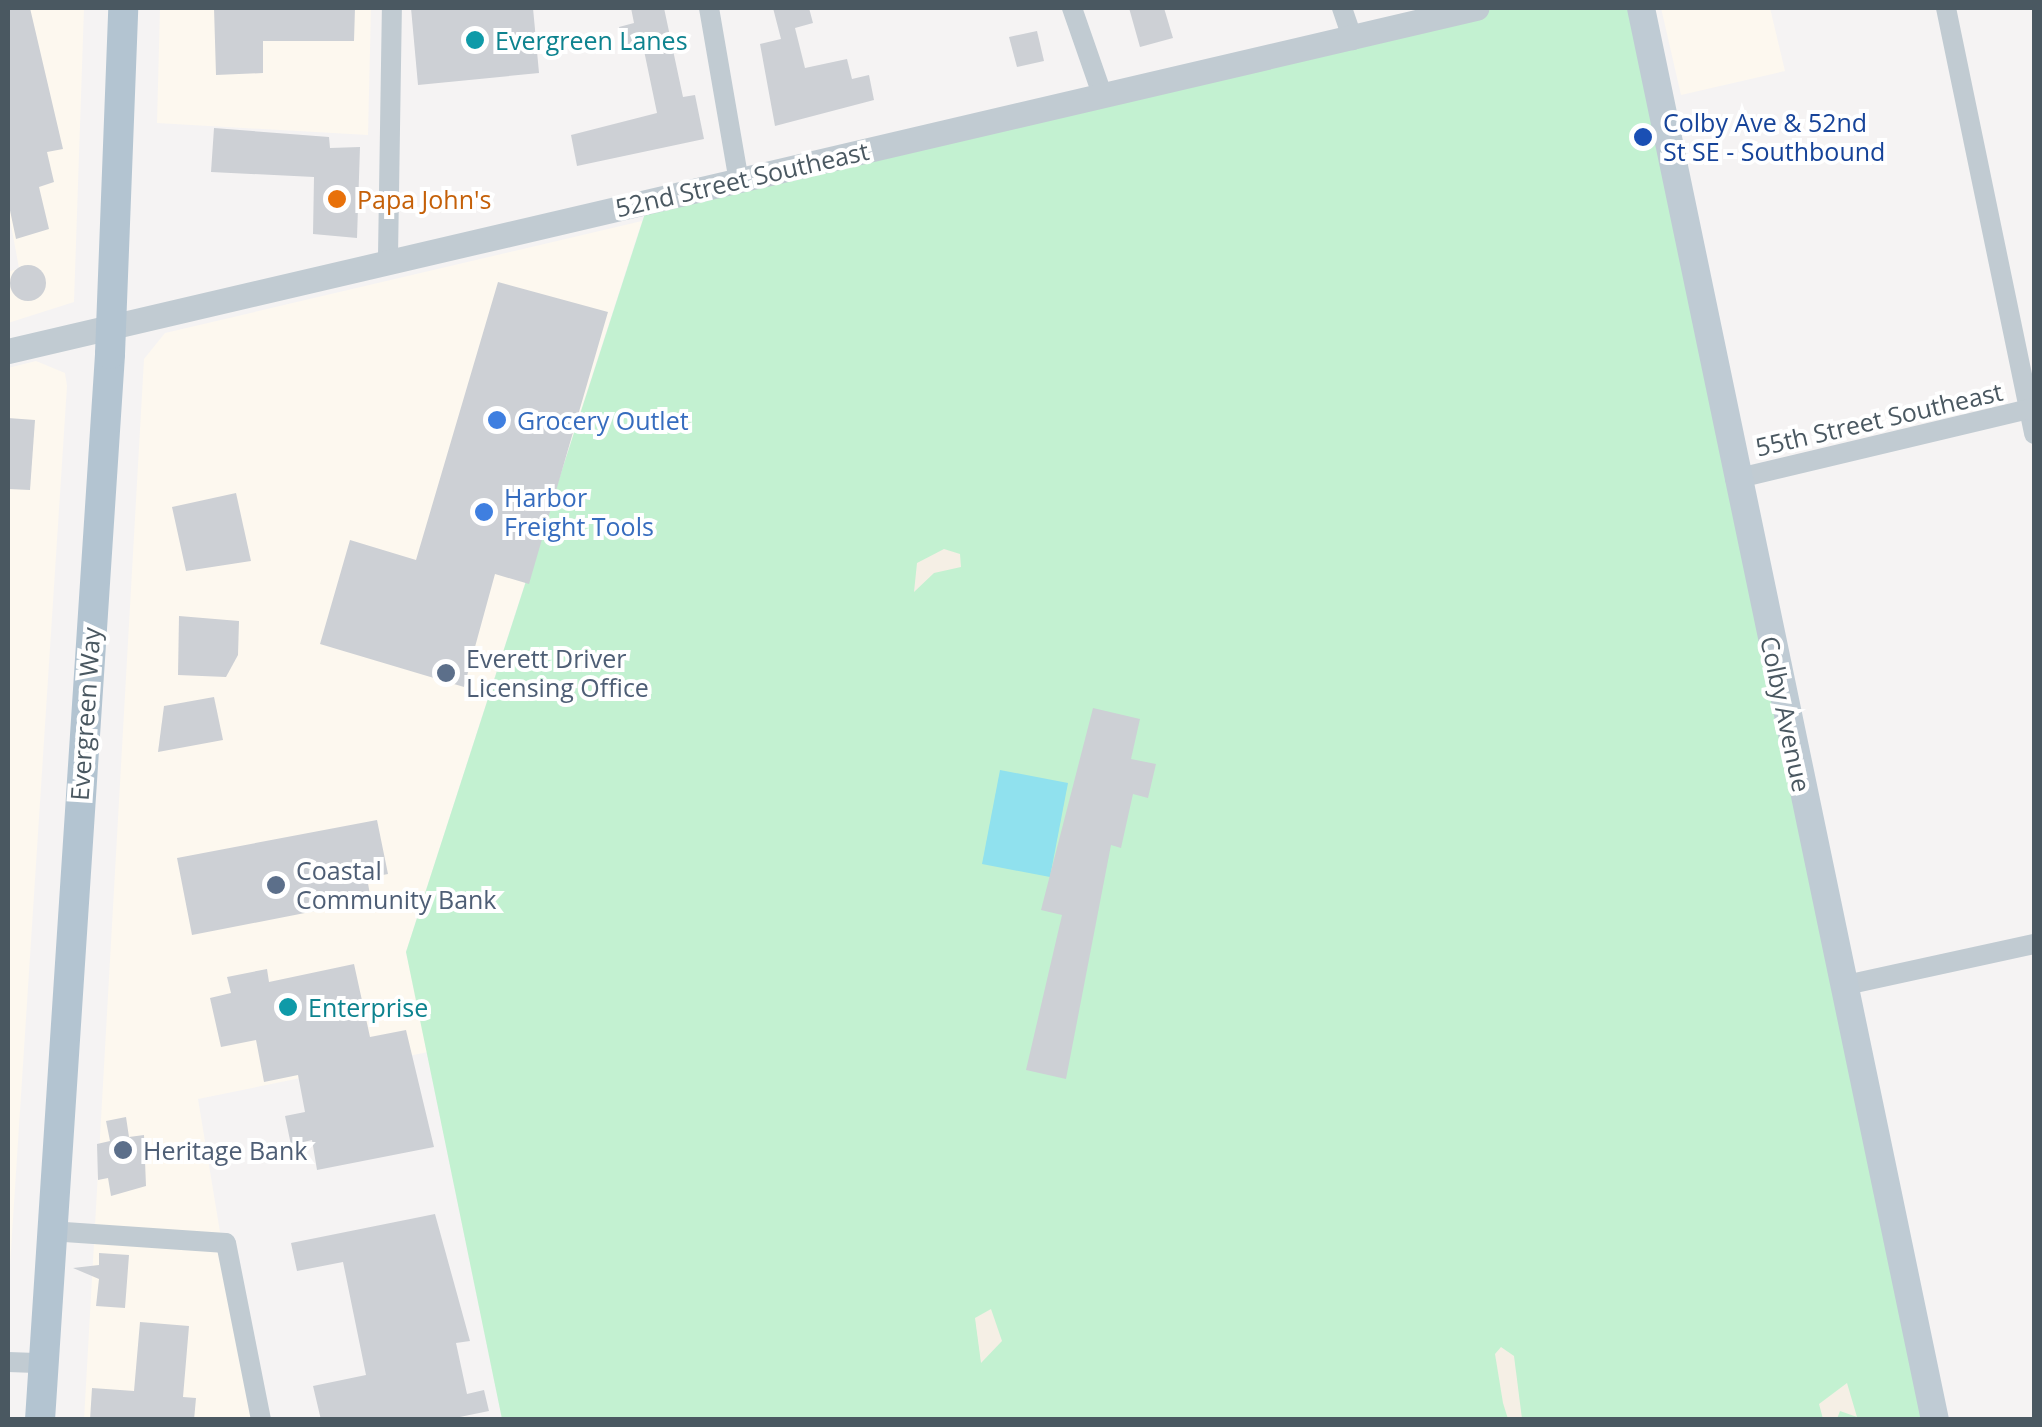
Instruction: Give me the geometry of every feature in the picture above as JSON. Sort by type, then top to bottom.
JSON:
[{"type":"main road","name":"Evergreen Way","points":[[40,1420],[111,327],[123,8]]},
{"type":"main road","name":"Colby Avenue","points":[[1641,8],[1735,479],[1846,985],[1935,1420]]},
{"type":"street","points":[[388,256],[392,8]]},
{"type":"street","points":[[709,8],[739,181]]},
{"type":"street","points":[[1072,8],[1103,98]]},
{"type":"street","points":[[1342,8],[1353,40]]},
{"type":"street","name":"52nd Street Southeast","points":[[8,351],[388,256],[739,181],[1353,40],[1476,8]]},
{"type":"street","points":[[1946,8],[2032,408],[2034,434]]},
{"type":"street","name":"55th Street Southeast","points":[[1735,479],[2032,408]]},
{"type":"street","points":[[1846,985],[2034,944]]},
{"type":"street","points":[[50,1231],[226,1243],[261,1420]]},
{"type":"street","points":[[8,1362],[43,1363]]},
{"type":"shaded area","points":[[8,8],[84,8],[74,302],[8,323],[8,272],[19,268],[8,209]]},
{"type":"shaded area","points":[[160,8],[371,8],[368,135],[157,123]]},
{"type":"shaded area","points":[[1661,8],[1770,8],[1785,71],[1681,95]]},
{"type":"shaded area","points":[[642,221],[406,952],[428,1052],[198,1099],[251,1419],[84,1420],[144,359],[165,333]]},
{"type":"shaded area","points":[[36,361],[65,373],[67,386],[8,1296],[8,368]]},
{"type":"green space","points":[[1476,8],[1641,8],[1935,1419],[502,1419],[406,952],[649,201]]},
{"type":"sand","points":[[944,549],[960,554],[961,567],[934,573],[914,592],[917,563]]},
{"type":"sand","points":[[991,1309],[1002,1341],[981,1363],[975,1318]]},
{"type":"sand","points":[[1501,1347],[1514,1356],[1522,1419],[1508,1419],[1503,1403],[1495,1354]]},
{"type":"sand","points":[[1847,1383],[1857,1417],[1840,1411],[1837,1419],[1823,1419],[1819,1404]]},
{"type":"water","points":[[1000,770],[1068,783],[1050,877],[982,864]]},
{"type":"building","points":[[30,8],[63,149],[47,152],[54,182],[39,187],[49,229],[16,239],[8,201],[8,9]]},
{"type":"building","points":[[214,8],[355,8],[354,41],[263,41],[263,73],[216,75]]},
{"type":"building","name":"Evergreen Lanes","points":[[411,8],[533,8],[539,73],[418,85]]},
{"type":"building","points":[[631,8],[664,8],[683,97],[695,95],[704,139],[577,166],[571,135],[657,113],[642,41],[623,45],[619,27],[634,23]]},
{"type":"building","points":[[773,8],[809,8],[813,23],[795,28],[805,68],[847,59],[852,79],[869,75],[874,100],[775,126],[760,44],[781,39]]},
{"type":"building","points":[[1129,8],[1164,8],[1173,38],[1140,47]]},
{"type":"building","points":[[1037,31],[1044,61],[1017,67],[1009,37]]},
{"type":"building","points":[[214,128],[329,137],[330,148],[360,147],[357,238],[313,234],[314,177],[211,172]]},
{"type":"building","points":[[28,265],[41,270],[46,283],[41,296],[28,301],[15,296],[10,283],[15,270]]},
{"type":"building","points":[[498,282],[608,312],[529,584],[495,574],[464,687],[320,644],[350,540],[416,560]]},
{"type":"building","points":[[8,418],[35,420],[30,490],[8,489]]},
{"type":"building","points":[[236,493],[251,561],[186,571],[172,507]]},
{"type":"building","points":[[179,616],[239,621],[238,655],[226,677],[178,675]]},
{"type":"building","points":[[214,697],[223,740],[158,752],[164,706]]},
{"type":"building","points":[[1093,708],[1140,719],[1131,759],[1156,764],[1148,798],[1133,794],[1121,848],[1111,845],[1066,1079],[1026,1070],[1062,915],[1041,910]]},
{"type":"building","points":[[377,820],[388,874],[367,878],[371,900],[192,935],[177,858]]},
{"type":"building","points":[[354,964],[370,1037],[406,1030],[434,1147],[317,1170],[312,1140],[291,1145],[285,1116],[305,1112],[298,1075],[264,1082],[256,1040],[221,1047],[210,998],[231,993],[227,977],[267,969],[269,982]]},
{"type":"building","name":"Heritage Bank","points":[[126,1117],[129,1137],[144,1135],[146,1186],[111,1196],[108,1178],[98,1180],[97,1144],[110,1141],[106,1121]]},
{"type":"building","points":[[435,1214],[470,1341],[456,1343],[467,1394],[484,1390],[489,1411],[445,1420],[321,1420],[313,1386],[366,1375],[343,1262],[297,1271],[291,1243]]},
{"type":"building","points":[[99,1253],[129,1255],[125,1308],[96,1306],[99,1279],[73,1268],[99,1265]]},
{"type":"building","points":[[140,1322],[189,1326],[183,1397],[196,1398],[194,1420],[90,1420],[92,1388],[134,1391]]},
{"type":"place","name":"Evergreen Lanes","points":[[475,40]]},
{"type":"place","name":"Colby Ave & 52nd St SE - Southbound","points":[[1643,137]]},
{"type":"place","name":"Papa John's","points":[[337,199]]},
{"type":"place","name":"Grocery Outlet","points":[[497,420]]},
{"type":"place","name":"Harbor Freight Tools","points":[[484,512]]},
{"type":"place","name":"Everett Driver Licensing Office","points":[[446,673]]},
{"type":"place","name":"Coastal Community Bank","points":[[276,885]]},
{"type":"place","name":"Enterprise","points":[[288,1007]]},
{"type":"place","name":"Heritage Bank","points":[[123,1150]]}]
